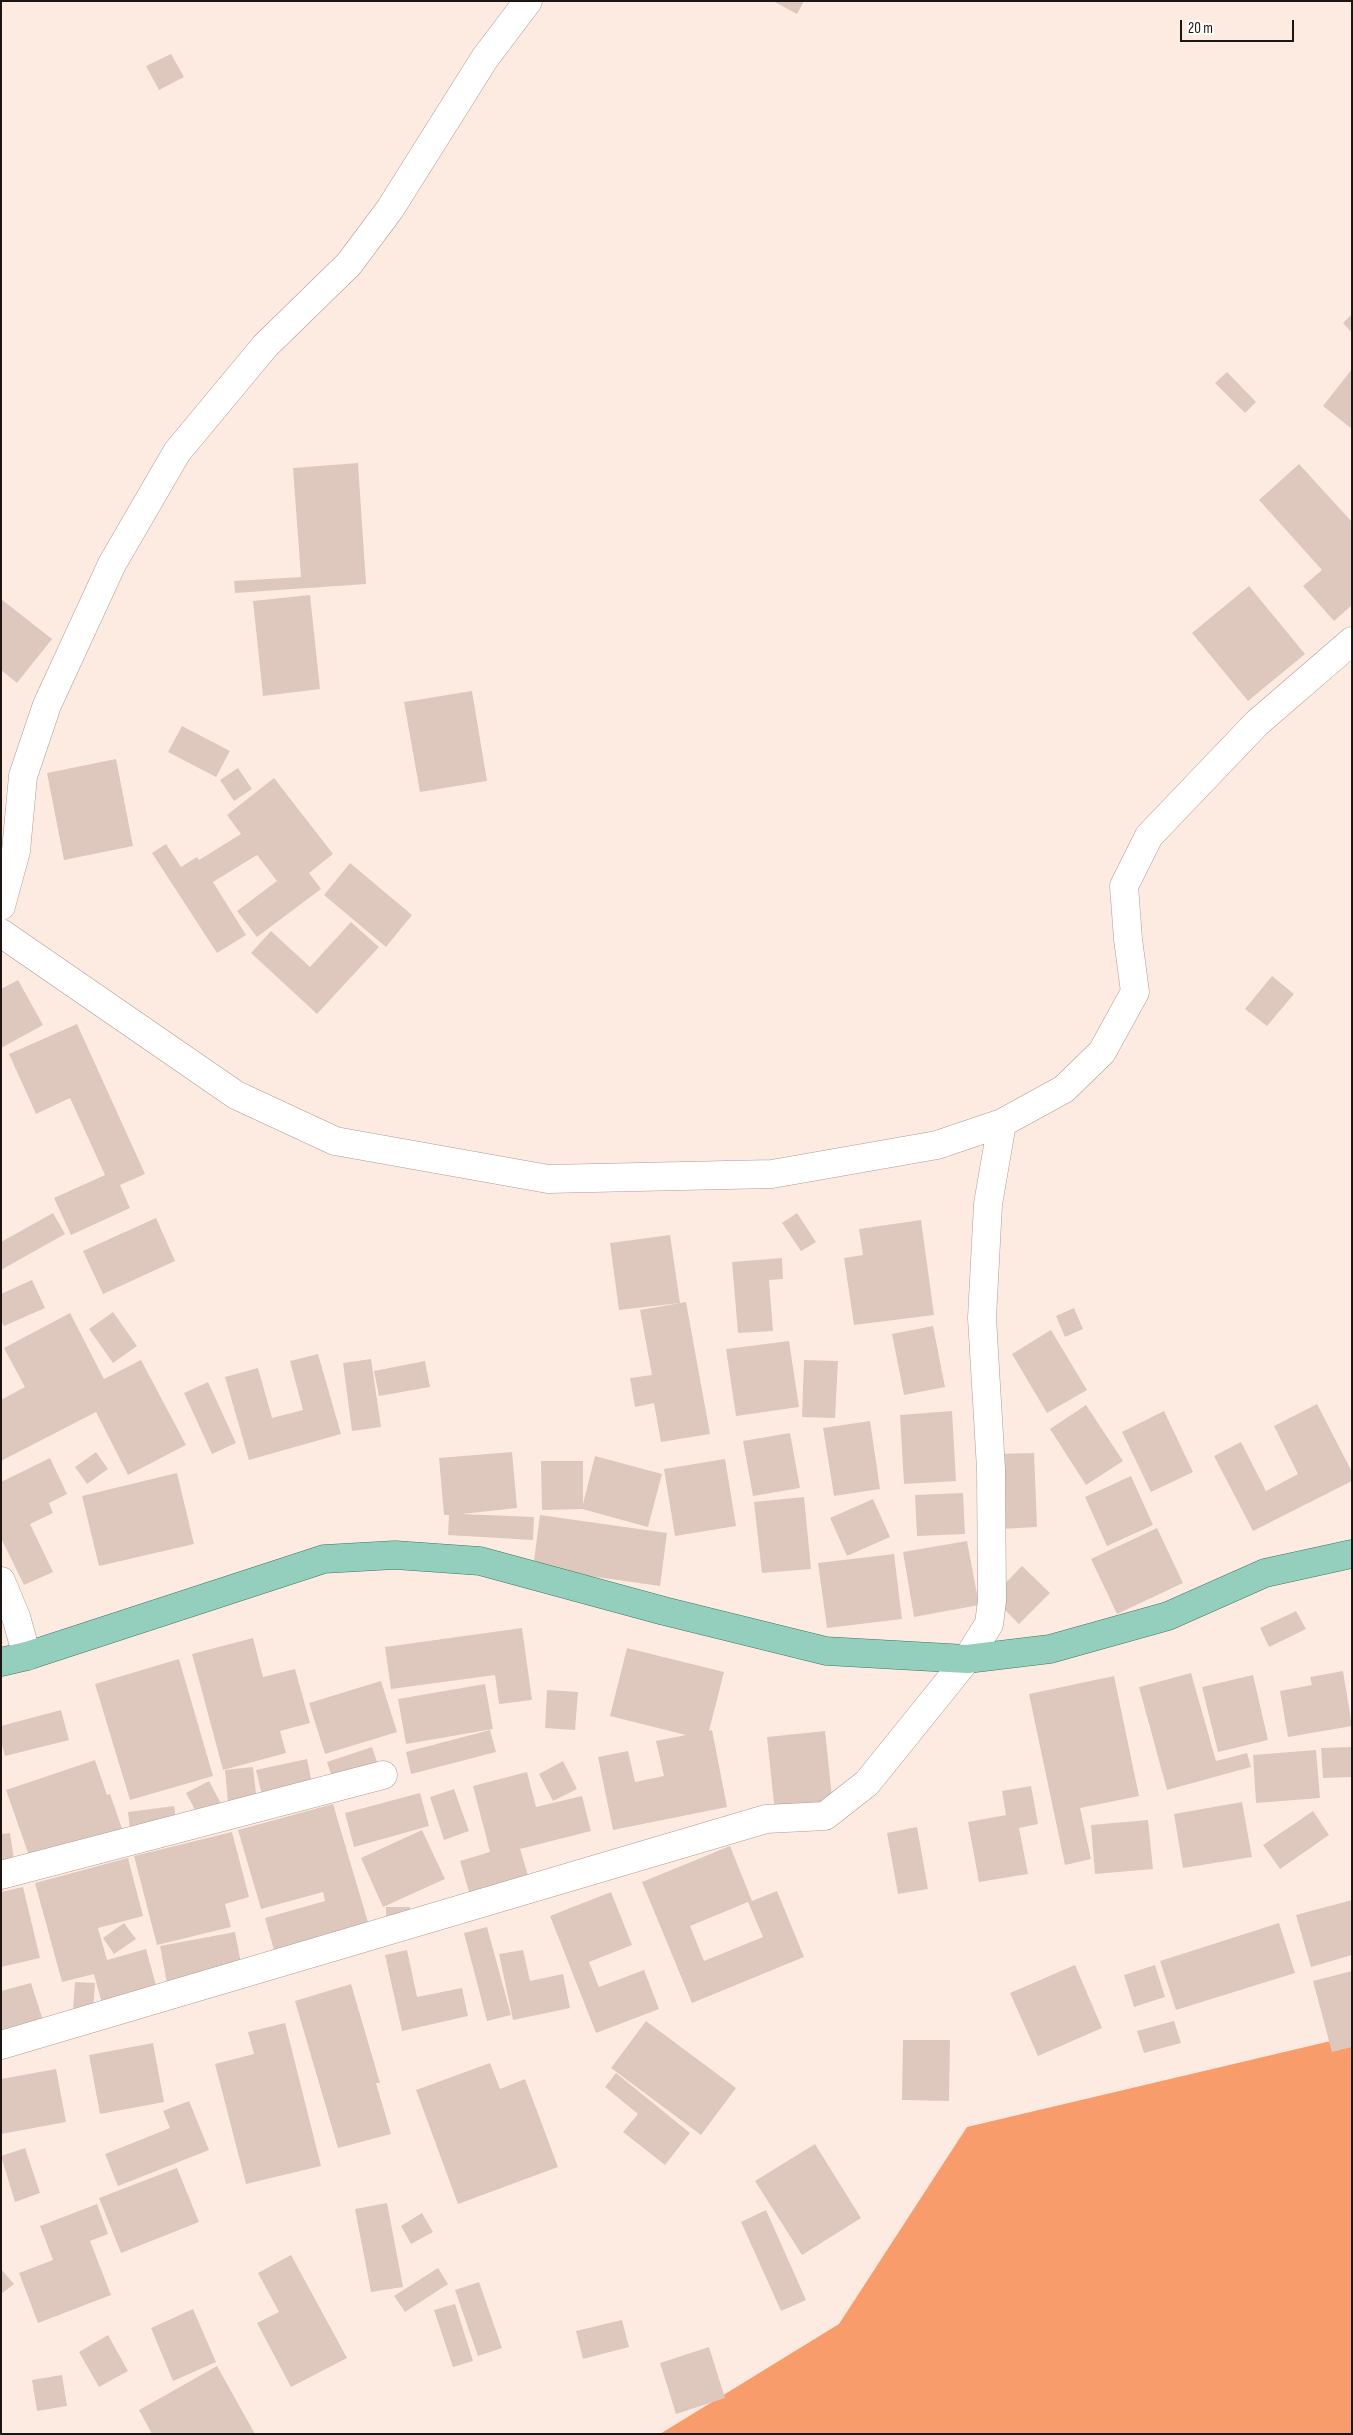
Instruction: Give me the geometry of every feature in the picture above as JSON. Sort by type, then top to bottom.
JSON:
[{"type":"main road","points":[[1,1662],[27,1656],[324,1559],[395,1555],[480,1561],[664,1611],[826,1651],[967,1659],[1050,1649],[1168,1616],[1265,1573],[1352,1554]]},
{"type":"street","points":[[1,906],[16,851],[23,776],[47,705],[112,564],[176,452],[265,346],[349,264],[390,209],[485,58],[528,1]]},
{"type":"street","points":[[1,933],[236,1095],[335,1141],[548,1179],[772,1174],[937,1145],[1002,1123],[1064,1089],[1102,1052],[1135,992],[1124,886],[1149,836],[1257,723],[1352,641]]},
{"type":"street","points":[[1,2045],[766,1819],[825,1816],[867,1783],[967,1659],[989,1624],[992,1601],[991,1469],[982,1318],[988,1204],[1002,1123]]},
{"type":"street","points":[[1,1581],[16,1617],[27,1656]]},
{"type":"street","points":[[1,1875],[383,1775]]},
{"type":"shaded area","points":[[1352,2036],[1352,2434],[660,2434],[839,2324],[967,2127]]},
{"type":"building","points":[[773,1],[804,1],[797,14]]},
{"type":"building","points":[[171,54],[184,77],[159,90],[146,66]]},
{"type":"building","points":[[1352,314],[1352,333],[1343,323]]},
{"type":"building","points":[[1352,369],[1352,429],[1323,406]]},
{"type":"building","points":[[1227,372],[1256,402],[1245,413],[1215,383]]},
{"type":"building","points":[[358,463],[366,584],[235,593],[234,581],[301,577],[293,468]]},
{"type":"building","points":[[1299,464],[1352,522],[1352,605],[1334,621],[1303,586],[1322,570],[1259,500]]},
{"type":"building","points":[[1249,586],[1305,654],[1248,701],[1192,633]]},
{"type":"building","points":[[310,595],[320,689],[263,696],[253,601]]},
{"type":"building","points":[[1,599],[52,639],[17,683],[1,670]]},
{"type":"building","points":[[472,691],[487,781],[420,792],[404,702]]},
{"type":"building","points":[[182,726],[230,751],[216,777],[168,752]]},
{"type":"building","points":[[116,759],[133,846],[64,860],[47,773]]},
{"type":"building","points":[[238,768],[252,789],[234,801],[220,780]]},
{"type":"building","points":[[274,778],[333,854],[309,873],[321,889],[257,937],[237,911],[277,881],[257,855],[213,882],[246,935],[217,953],[152,853],[166,844],[181,867],[197,857],[199,860],[241,834],[227,815]]},
{"type":"building","points":[[350,863],[412,915],[386,947],[324,895]]},
{"type":"building","points":[[351,922],[379,947],[317,1014],[251,953],[271,931],[310,967]]},
{"type":"building","points":[[1272,976],[1294,994],[1267,1026],[1245,1009]]},
{"type":"building","points":[[18,980],[43,1025],[1,1048],[1,989]]},
{"type":"building","points":[[77,1024],[145,1174],[120,1185],[130,1208],[71,1235],[54,1198],[105,1175],[70,1098],[36,1114],[9,1054]]},
{"type":"building","points":[[53,1213],[65,1234],[1,1270],[1,1242]]},
{"type":"building","points":[[797,1213],[816,1242],[801,1251],[782,1223]]},
{"type":"building","points":[[156,1218],[175,1261],[103,1294],[83,1251]]},
{"type":"building","points":[[921,1220],[934,1315],[854,1325],[844,1258],[863,1255],[859,1229]]},
{"type":"building","points":[[670,1235],[680,1303],[619,1310],[610,1243]]},
{"type":"building","points":[[782,1258],[783,1279],[769,1280],[773,1331],[738,1333],[732,1262]]},
{"type":"building","points":[[32,1280],[45,1308],[4,1326],[1,1320],[1,1294]]},
{"type":"building","points":[[686,1302],[710,1434],[661,1442],[654,1403],[635,1407],[630,1378],[652,1375],[640,1310]]},
{"type":"building","points":[[1074,1308],[1083,1329],[1065,1337],[1056,1316]]},
{"type":"building","points":[[113,1312],[137,1346],[113,1363],[89,1329]]},
{"type":"building","points":[[70,1313],[104,1379],[141,1360],[186,1445],[128,1475],[96,1412],[1,1461],[1,1400],[25,1387],[4,1348]]},
{"type":"building","points":[[933,1326],[945,1387],[904,1395],[892,1334]]},
{"type":"building","points":[[1051,1330],[1087,1390],[1047,1413],[1012,1354]]},
{"type":"building","points":[[789,1341],[799,1407],[736,1416],[726,1349]]},
{"type":"building","points":[[318,1354],[341,1434],[249,1460],[225,1377],[258,1368],[272,1418],[303,1410],[290,1361]]},
{"type":"building","points":[[371,1359],[381,1427],[352,1431],[343,1363]]},
{"type":"building","points":[[804,1360],[838,1361],[835,1418],[802,1417]]},
{"type":"building","points":[[425,1361],[430,1387],[379,1396],[374,1371]]},
{"type":"building","points":[[208,1382],[236,1443],[212,1454],[184,1393]]},
{"type":"building","points":[[1317,1404],[1352,1472],[1352,1481],[1253,1531],[1214,1456],[1241,1442],[1266,1491],[1298,1474],[1274,1426]]},
{"type":"building","points":[[1086,1405],[1123,1461],[1086,1485],[1050,1429]]},
{"type":"building","points":[[952,1411],[956,1481],[904,1484],[900,1415]]},
{"type":"building","points":[[1164,1411],[1193,1472],[1151,1492],[1122,1432]]},
{"type":"building","points":[[870,1421],[880,1489],[834,1496],[823,1428]]},
{"type":"building","points":[[790,1433],[800,1488],[753,1496],[743,1441]]},
{"type":"building","points":[[96,1452],[108,1469],[87,1484],[75,1467]]},
{"type":"building","points":[[512,1452],[517,1508],[462,1514],[534,1517],[533,1540],[448,1535],[449,1515],[444,1515],[439,1458]]},
{"type":"building","points":[[1034,1453],[1037,1527],[1000,1529],[997,1454]]},
{"type":"building","points":[[595,1456],[662,1474],[648,1527],[582,1509],[542,1510],[541,1461],[583,1461],[583,1504]]},
{"type":"building","points":[[50,1458],[67,1494],[49,1503],[53,1513],[30,1524],[53,1572],[24,1585],[1,1538],[1,1482]]},
{"type":"building","points":[[725,1459],[736,1526],[675,1536],[664,1469]]},
{"type":"building","points":[[177,1473],[194,1544],[99,1566],[82,1496]]},
{"type":"building","points":[[1131,1476],[1153,1525],[1107,1546],[1085,1497]]},
{"type":"building","points":[[963,1493],[965,1534],[917,1536],[915,1495]]},
{"type":"building","points":[[804,1497],[811,1569],[762,1573],[754,1502]]},
{"type":"building","points":[[873,1499],[890,1537],[847,1556],[830,1518]]},
{"type":"building","points":[[540,1515],[667,1533],[660,1586],[533,1568]]},
{"type":"building","points":[[1157,1528],[1183,1583],[1117,1614],[1091,1559]]},
{"type":"building","points":[[967,1541],[979,1605],[914,1617],[903,1552]]},
{"type":"building","points":[[894,1554],[902,1619],[827,1628],[818,1563]]},
{"type":"building","points":[[1022,1566],[1050,1593],[1019,1624],[992,1597]]},
{"type":"building","points":[[1296,1611],[1306,1629],[1269,1647],[1260,1628]]},
{"type":"building","points":[[522,1628],[532,1700],[499,1704],[495,1675],[391,1689],[385,1647]]},
{"type":"building","points":[[253,1638],[263,1677],[295,1669],[310,1723],[280,1731],[286,1753],[223,1770],[192,1654]]},
{"type":"building","points":[[627,1648],[724,1672],[709,1731],[712,1730],[727,1807],[613,1830],[598,1757],[628,1751],[635,1782],[664,1776],[656,1741],[686,1735],[610,1716]]},
{"type":"building","points":[[179,1659],[213,1776],[130,1800],[95,1684]]},
{"type":"building","points":[[1343,1671],[1352,1726],[1288,1737],[1280,1691],[1312,1685],[1310,1677]]},
{"type":"building","points":[[1191,1673],[1216,1761],[1247,1753],[1251,1767],[1167,1790],[1139,1687]]},
{"type":"building","points":[[1253,1675],[1268,1740],[1218,1752],[1202,1687]]},
{"type":"building","points":[[1114,1676],[1139,1796],[1080,1808],[1091,1859],[1065,1865],[1029,1694]]},
{"type":"building","points":[[381,1681],[397,1732],[325,1754],[309,1703]]},
{"type":"building","points":[[485,1684],[493,1729],[406,1744],[398,1699]]},
{"type":"building","points":[[547,1690],[578,1692],[575,1730],[545,1728]]},
{"type":"building","points":[[61,1710],[69,1740],[5,1756],[1,1741],[1,1726]]},
{"type":"building","points":[[490,1730],[496,1752],[411,1774],[406,1752]]},
{"type":"building","points":[[825,1731],[834,1816],[776,1822],[767,1737]]},
{"type":"building","points":[[372,1747],[379,1768],[334,1783],[327,1762]]},
{"type":"building","points":[[1352,1747],[1352,1777],[1323,1778],[1321,1748]]},
{"type":"building","points":[[1316,1750],[1320,1798],[1256,1803],[1253,1755]]},
{"type":"building","points":[[307,1759],[315,1797],[265,1808],[256,1770]]},
{"type":"building","points":[[95,1760],[107,1795],[110,1794],[126,1840],[34,1870],[6,1790]]},
{"type":"building","points":[[563,1761],[577,1789],[553,1801],[539,1774]]},
{"type":"building","points":[[253,1767],[258,1811],[229,1814],[225,1770]]},
{"type":"building","points":[[527,1772],[536,1807],[582,1796],[591,1831],[520,1849],[533,1892],[474,1909],[460,1861],[490,1852],[473,1786]]},
{"type":"building","points":[[209,1781],[226,1813],[203,1825],[186,1793]]},
{"type":"building","points":[[1031,1786],[1038,1824],[1019,1828],[1028,1874],[979,1882],[968,1822],[1006,1815],[1002,1791]]},
{"type":"building","points":[[454,1789],[469,1831],[444,1840],[430,1797]]},
{"type":"building","points":[[420,1793],[429,1826],[354,1847],[345,1813]]},
{"type":"building","points":[[1242,1802],[1252,1857],[1183,1868],[1174,1814]]},
{"type":"building","points":[[333,1804],[372,1936],[277,1961],[265,1918],[325,1901],[323,1892],[261,1909],[238,1830]]},
{"type":"building","points":[[174,1806],[178,1833],[131,1838],[128,1812]]},
{"type":"building","points":[[1313,1811],[1329,1835],[1280,1869],[1263,1845]]},
{"type":"building","points":[[1148,1820],[1153,1869],[1095,1874],[1091,1825]]},
{"type":"building","points":[[917,1827],[928,1889],[898,1894],[887,1833]]},
{"type":"building","points":[[422,1830],[445,1879],[383,1907],[361,1858]]},
{"type":"building","points":[[232,1832],[249,1897],[225,1904],[231,1927],[157,1945],[134,1856]]},
{"type":"building","points":[[10,1833],[15,1866],[1,1868],[1,1834]]},
{"type":"building","points":[[730,1846],[752,1901],[777,1891],[804,1957],[692,2003],[642,1882]],"holes":[[[748,1902],[763,1937],[704,1961],[690,1926]]]},
{"type":"building","points":[[128,1858],[143,1916],[98,1928],[107,1960],[146,1949],[159,1996],[104,2011],[94,1974],[62,1982],[35,1883]]},
{"type":"building","points":[[23,1887],[40,1958],[1,1967],[1,1892]]},
{"type":"building","points":[[611,1892],[632,1945],[589,1962],[599,1987],[644,1970],[659,2009],[596,2033],[550,1916]]},
{"type":"building","points":[[1352,1900],[1352,1955],[1311,1967],[1296,1915]]},
{"type":"building","points":[[386,1907],[410,1907],[410,1924],[386,1923]]},
{"type":"building","points":[[124,1923],[136,1939],[114,1954],[103,1938]]},
{"type":"building","points":[[1279,1923],[1295,1973],[1176,2010],[1160,1961]]},
{"type":"building","points":[[487,1927],[511,2015],[487,2021],[464,1933]]},
{"type":"building","points":[[235,1932],[244,1979],[169,1994],[160,1946]]},
{"type":"building","points":[[407,1950],[417,1997],[462,1988],[468,2016],[402,2031],[385,1955]]},
{"type":"building","points":[[523,1950],[530,1981],[563,1974],[570,2008],[513,2020],[499,1954]]},
{"type":"building","points":[[1075,1965],[1102,2028],[1038,2056],[1010,1993]]},
{"type":"building","points":[[1155,1965],[1165,1997],[1134,2007],[1124,1975]]},
{"type":"building","points":[[1352,1971],[1352,2047],[1332,2052],[1313,1981]]},
{"type":"building","points":[[75,1982],[95,1983],[93,2011],[73,2010]]},
{"type":"building","points":[[31,1983],[49,2039],[1,2054],[1,1991]]},
{"type":"building","points":[[351,1984],[380,2083],[376,2083],[391,2134],[338,2148],[295,2001]]},
{"type":"building","points":[[646,2021],[736,2088],[701,2135],[611,2068]]},
{"type":"building","points":[[1174,2021],[1181,2043],[1144,2053],[1137,2031]]},
{"type":"building","points":[[285,2023],[321,2166],[246,2184],[215,2064],[254,2054],[248,2032]]},
{"type":"building","points":[[903,2040],[950,2040],[949,2101],[902,2100]]},
{"type":"building","points":[[153,2043],[164,2102],[100,2114],[89,2055]]},
{"type":"building","points":[[490,2063],[500,2089],[525,2079],[558,2167],[458,2204],[416,2090]]},
{"type":"building","points":[[56,2069],[66,2122],[1,2134],[1,2079]]},
{"type":"building","points":[[616,2073],[690,2133],[665,2165],[623,2132],[638,2114],[605,2087]]},
{"type":"building","points":[[189,2101],[209,2150],[118,2186],[105,2154],[170,2128],[163,2111]]},
{"type":"building","points":[[815,2144],[861,2218],[802,2255],[755,2181]]},
{"type":"building","points":[[25,2148],[40,2193],[15,2202],[1,2156]]},
{"type":"building","points":[[177,2168],[199,2222],[121,2253],[99,2198]]},
{"type":"building","points":[[387,2203],[403,2287],[371,2292],[355,2209]]},
{"type":"building","points":[[97,2204],[108,2234],[90,2241],[111,2295],[38,2323],[19,2273],[53,2260],[40,2226]]},
{"type":"building","points":[[766,2210],[806,2300],[781,2311],[741,2222]]},
{"type":"building","points":[[422,2213],[433,2232],[411,2244],[401,2226]]},
{"type":"building","points":[[291,2255],[347,2358],[291,2387],[257,2323],[279,2312],[258,2273]]},
{"type":"building","points":[[438,2268],[448,2284],[405,2312],[394,2296]]},
{"type":"building","points":[[1,2269],[14,2284],[1,2294]]},
{"type":"building","points":[[479,2282],[502,2348],[478,2356],[455,2290]]},
{"type":"building","points":[[455,2304],[473,2361],[453,2367],[434,2310]]},
{"type":"building","points":[[193,2309],[216,2362],[173,2381],[151,2328]]},
{"type":"building","points":[[622,2320],[629,2347],[583,2359],[576,2331]]},
{"type":"building","points":[[108,2335],[128,2371],[99,2387],[79,2352]]},
{"type":"building","points":[[709,2347],[725,2398],[676,2414],[660,2363]]},
{"type":"building","points":[[217,2366],[255,2434],[152,2434],[139,2410]]},
{"type":"building","points":[[62,2375],[67,2406],[37,2411],[32,2380]]}]
